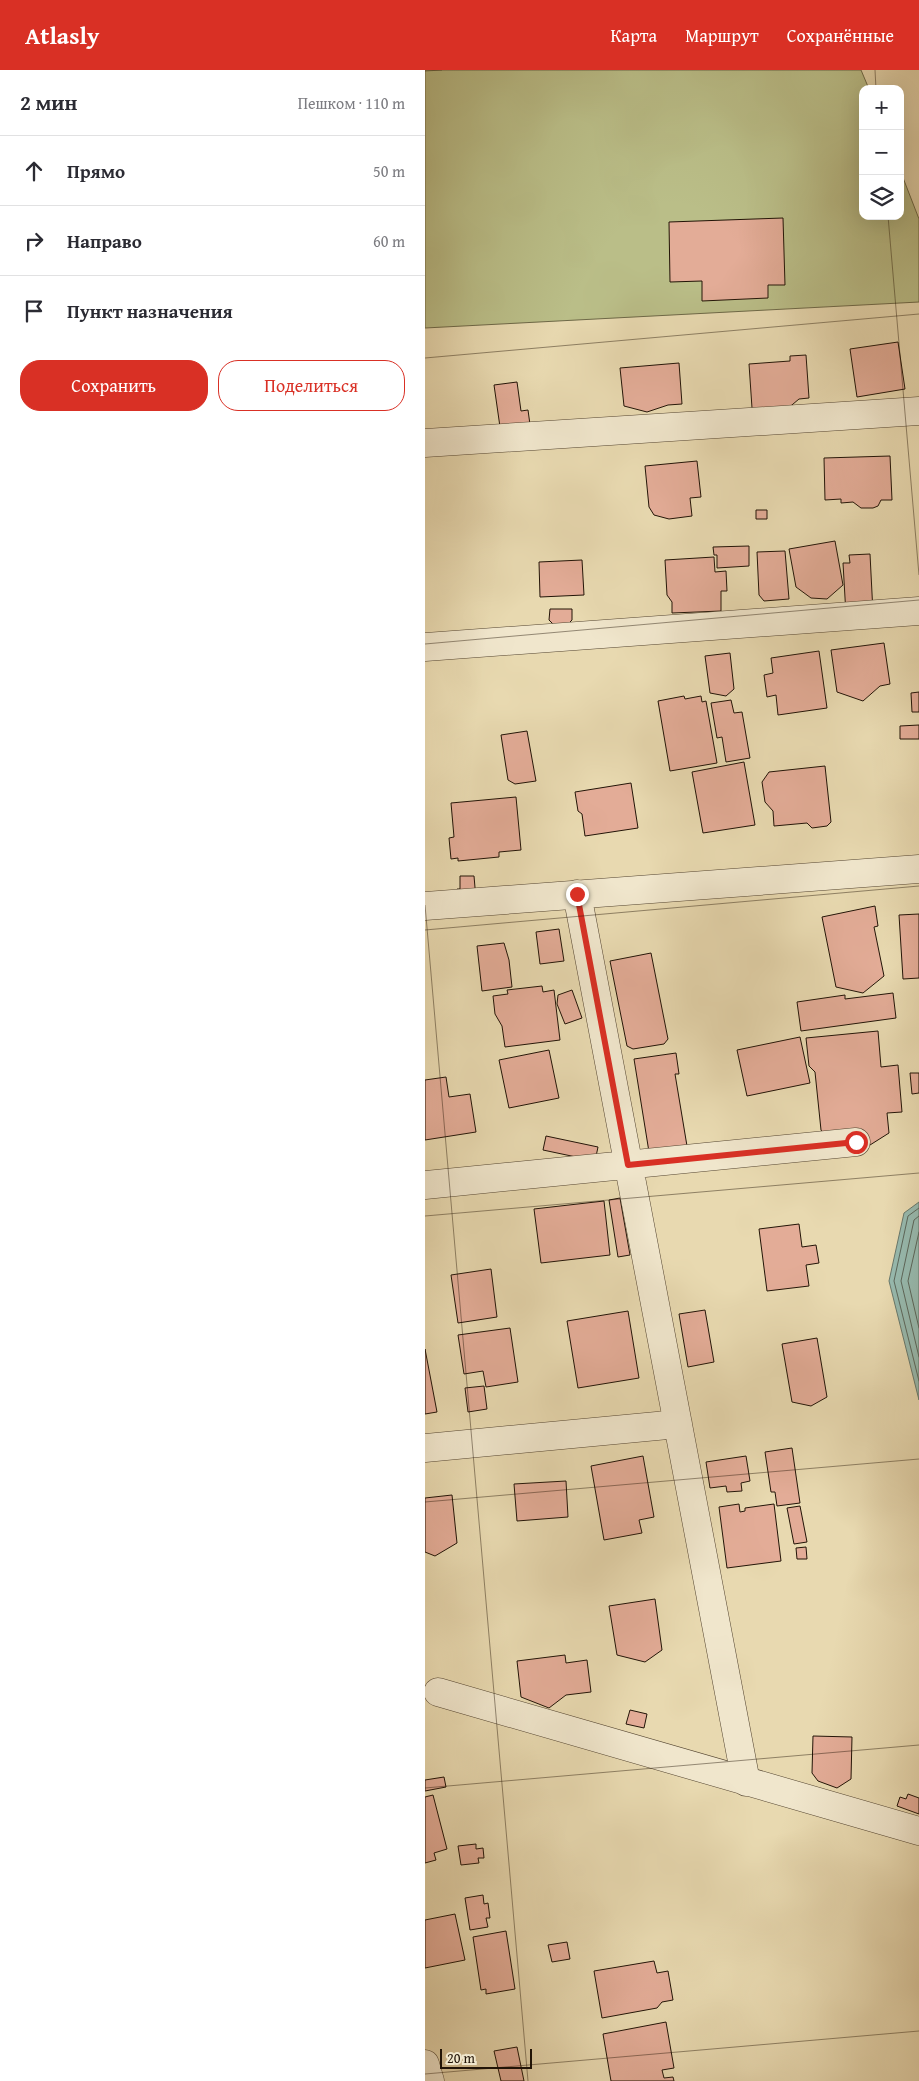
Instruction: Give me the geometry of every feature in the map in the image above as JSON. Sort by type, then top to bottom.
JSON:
[{"type":"street","points":[[425,443],[919,411]]},
{"type":"street","points":[[425,647],[919,611]]},
{"type":"street","points":[[425,906],[919,869]]},
{"type":"street","points":[[577,894],[746,1782]]},
{"type":"street","points":[[425,1185],[856,1142]]},
{"type":"street","points":[[425,1448],[678,1424]]},
{"type":"street","points":[[438,1692],[919,1831]]},
{"type":"street","points":[[425,2064],[431,2081]]},
{"type":"green space","points":[[425,70],[861,70],[867,85],[859,85],[859,220],[904,220],[904,180],[919,219],[919,302],[425,328]]},
{"type":"water","points":[[919,1202],[919,1400],[889,1281],[904,1213]]},
{"type":"building","points":[[783,218],[785,285],[768,285],[768,298],[702,301],[702,281],[670,282],[669,222]]},
{"type":"building","points":[[898,342],[905,389],[857,397],[850,349]]},
{"type":"building","points":[[806,355],[809,398],[799,399],[780,415],[752,408],[749,364],[790,361],[790,356]]},
{"type":"building","points":[[679,363],[682,404],[668,405],[647,412],[624,406],[620,368]]},
{"type":"building","points":[[517,382],[521,411],[528,410],[531,432],[501,434],[494,385]]},
{"type":"building","points":[[890,456],[892,500],[881,500],[878,506],[873,508],[861,508],[853,502],[841,503],[841,499],[825,500],[824,458]]},
{"type":"building","points":[[697,461],[701,497],[690,498],[692,516],[669,519],[654,515],[649,507],[645,466]]},
{"type":"building","points":[[756,510],[767,510],[767,519],[756,519]]},
{"type":"building","points":[[835,541],[843,585],[827,599],[811,598],[796,587],[789,549]]},
{"type":"building","points":[[749,546],[749,566],[717,568],[717,555],[714,555],[713,547]]},
{"type":"building","points":[[785,551],[789,599],[764,601],[759,595],[757,552]]},
{"type":"building","points":[[870,554],[873,613],[846,615],[843,563],[850,563],[849,555]]},
{"type":"building","points":[[714,557],[715,572],[726,571],[727,591],[721,591],[721,611],[672,613],[672,602],[667,595],[665,560]]},
{"type":"building","points":[[582,560],[584,595],[540,597],[539,562]]},
{"type":"building","points":[[550,609],[572,609],[572,620],[568,624],[554,625],[549,620]]},
{"type":"building","points":[[884,643],[890,684],[880,686],[863,701],[837,692],[831,650]]},
{"type":"building","points":[[819,651],[827,708],[778,715],[776,695],[767,697],[764,675],[773,673],[771,658]]},
{"type":"building","points":[[730,653],[734,689],[726,696],[710,693],[705,656]]},
{"type":"building","points":[[919,692],[919,712],[912,712],[911,693]]},
{"type":"building","points":[[684,696],[685,699],[701,696],[702,702],[706,701],[717,763],[670,771],[658,701]]},
{"type":"building","points":[[731,700],[734,713],[742,712],[750,758],[726,762],[722,737],[717,738],[711,703]]},
{"type":"building","points":[[919,725],[919,739],[900,739],[900,726]]},
{"type":"building","points":[[527,731],[536,781],[515,784],[508,780],[501,735]]},
{"type":"building","points":[[744,762],[755,825],[703,833],[692,772]]},
{"type":"building","points":[[825,766],[831,822],[827,826],[812,828],[807,823],[774,826],[773,811],[765,802],[762,782],[769,772]]},
{"type":"building","points":[[631,783],[638,828],[585,836],[582,814],[578,811],[575,792]]},
{"type":"building","points":[[516,797],[521,850],[499,852],[499,857],[458,861],[458,858],[451,859],[449,838],[454,837],[451,803]]},
{"type":"building","points":[[460,876],[474,876],[476,899],[458,895],[457,889],[460,889]]},
{"type":"building","points":[[875,906],[878,926],[874,927],[884,976],[863,993],[836,987],[822,917]]},
{"type":"building","points":[[919,914],[919,978],[903,979],[899,915]]},
{"type":"building","points":[[559,929],[564,961],[540,964],[536,932]]},
{"type":"building","points":[[504,943],[509,960],[512,987],[482,991],[477,946]]},
{"type":"building","points":[[651,953],[668,1039],[664,1044],[633,1049],[627,1046],[610,961]]},
{"type":"building","points":[[542,986],[543,992],[554,990],[560,1040],[505,1047],[502,1026],[495,1014],[493,996],[508,994],[507,990]]},
{"type":"building","points":[[572,990],[582,1018],[565,1024],[557,1004],[558,995]]},
{"type":"building","points":[[893,993],[896,1018],[801,1031],[797,1002],[845,995],[845,999]]},
{"type":"building","points":[[878,1031],[881,1067],[898,1065],[902,1112],[887,1113],[889,1133],[870,1145],[847,1133],[823,1133],[821,1130],[815,1072],[809,1066],[806,1038]]},
{"type":"building","points":[[800,1037],[810,1083],[747,1096],[737,1050]]},
{"type":"building","points":[[549,1050],[559,1098],[509,1108],[499,1060]]},
{"type":"building","points":[[676,1053],[679,1074],[675,1074],[687,1146],[649,1152],[634,1059]]},
{"type":"building","points":[[910,1073],[919,1073],[919,1093],[912,1094]]},
{"type":"building","points":[[446,1077],[449,1097],[470,1094],[476,1132],[425,1140],[425,1080]]},
{"type":"building","points":[[546,1136],[598,1147],[595,1161],[543,1150]]},
{"type":"building","points":[[620,1198],[630,1255],[618,1257],[609,1200]]},
{"type":"building","points":[[604,1201],[610,1255],[541,1263],[534,1209]]},
{"type":"building","points":[[799,1224],[802,1247],[816,1245],[819,1263],[806,1265],[809,1286],[767,1291],[759,1229]]},
{"type":"building","points":[[491,1269],[497,1317],[458,1323],[451,1275]]},
{"type":"building","points":[[705,1310],[714,1362],[688,1367],[679,1314]]},
{"type":"building","points":[[628,1311],[639,1378],[578,1388],[567,1321]]},
{"type":"building","points":[[510,1328],[518,1382],[486,1387],[483,1371],[464,1374],[458,1335]]},
{"type":"building","points":[[817,1338],[827,1397],[811,1406],[792,1402],[782,1344]]},
{"type":"building","points":[[425,1349],[437,1412],[425,1414]]},
{"type":"building","points":[[484,1386],[487,1409],[468,1412],[465,1388]]},
{"type":"building","points":[[792,1448],[800,1503],[777,1506],[775,1492],[771,1492],[765,1452]]},
{"type":"building","points":[[643,1456],[654,1517],[639,1520],[642,1533],[604,1540],[591,1466]]},
{"type":"building","points":[[746,1456],[750,1481],[741,1483],[742,1491],[727,1492],[726,1486],[710,1488],[706,1462]]},
{"type":"building","points":[[566,1481],[568,1517],[517,1521],[514,1484]]},
{"type":"building","points":[[452,1495],[457,1543],[435,1556],[425,1552],[425,1498]]},
{"type":"building","points":[[739,1504],[740,1512],[745,1511],[745,1508],[774,1504],[781,1561],[727,1568],[719,1507]]},
{"type":"building","points":[[800,1506],[807,1542],[794,1544],[787,1508]]},
{"type":"building","points":[[806,1547],[807,1559],[797,1559],[796,1548]]},
{"type":"building","points":[[655,1599],[662,1650],[645,1662],[617,1655],[609,1606]]},
{"type":"building","points":[[565,1655],[566,1663],[587,1660],[591,1692],[566,1695],[549,1708],[521,1697],[517,1661]]},
{"type":"building","points":[[630,1710],[647,1714],[644,1728],[626,1724]]},
{"type":"building","points":[[813,1736],[852,1737],[851,1779],[837,1788],[818,1781],[812,1773]]},
{"type":"building","points":[[444,1777],[446,1787],[425,1791],[425,1780]]},
{"type":"building","points":[[908,1794],[919,1798],[919,1814],[897,1806],[900,1797],[906,1799]]},
{"type":"building","points":[[433,1795],[447,1849],[434,1853],[436,1860],[425,1863],[425,1797]]},
{"type":"building","points":[[476,1844],[476,1849],[483,1848],[484,1858],[478,1858],[479,1863],[461,1865],[458,1846]]},
{"type":"building","points":[[483,1895],[484,1904],[488,1903],[490,1918],[486,1918],[488,1927],[470,1930],[465,1898]]},
{"type":"building","points":[[455,1914],[465,1960],[425,1968],[425,1920]]},
{"type":"building","points":[[506,1931],[515,1989],[486,1994],[486,1989],[481,1990],[473,1937]]},
{"type":"building","points":[[567,1942],[570,1959],[552,1962],[548,1945]]},
{"type":"building","points":[[654,1961],[657,1973],[668,1971],[673,2000],[662,2002],[657,2008],[602,2018],[594,1971]]},
{"type":"building","points":[[666,2022],[674,2068],[662,2070],[664,2078],[673,2077],[674,2081],[611,2081],[603,2034]]},
{"type":"building","points":[[517,2047],[524,2081],[501,2081],[494,2051]]},
{"type":"route","points":[[577,894],[628,1165],[856,1142]]}]
